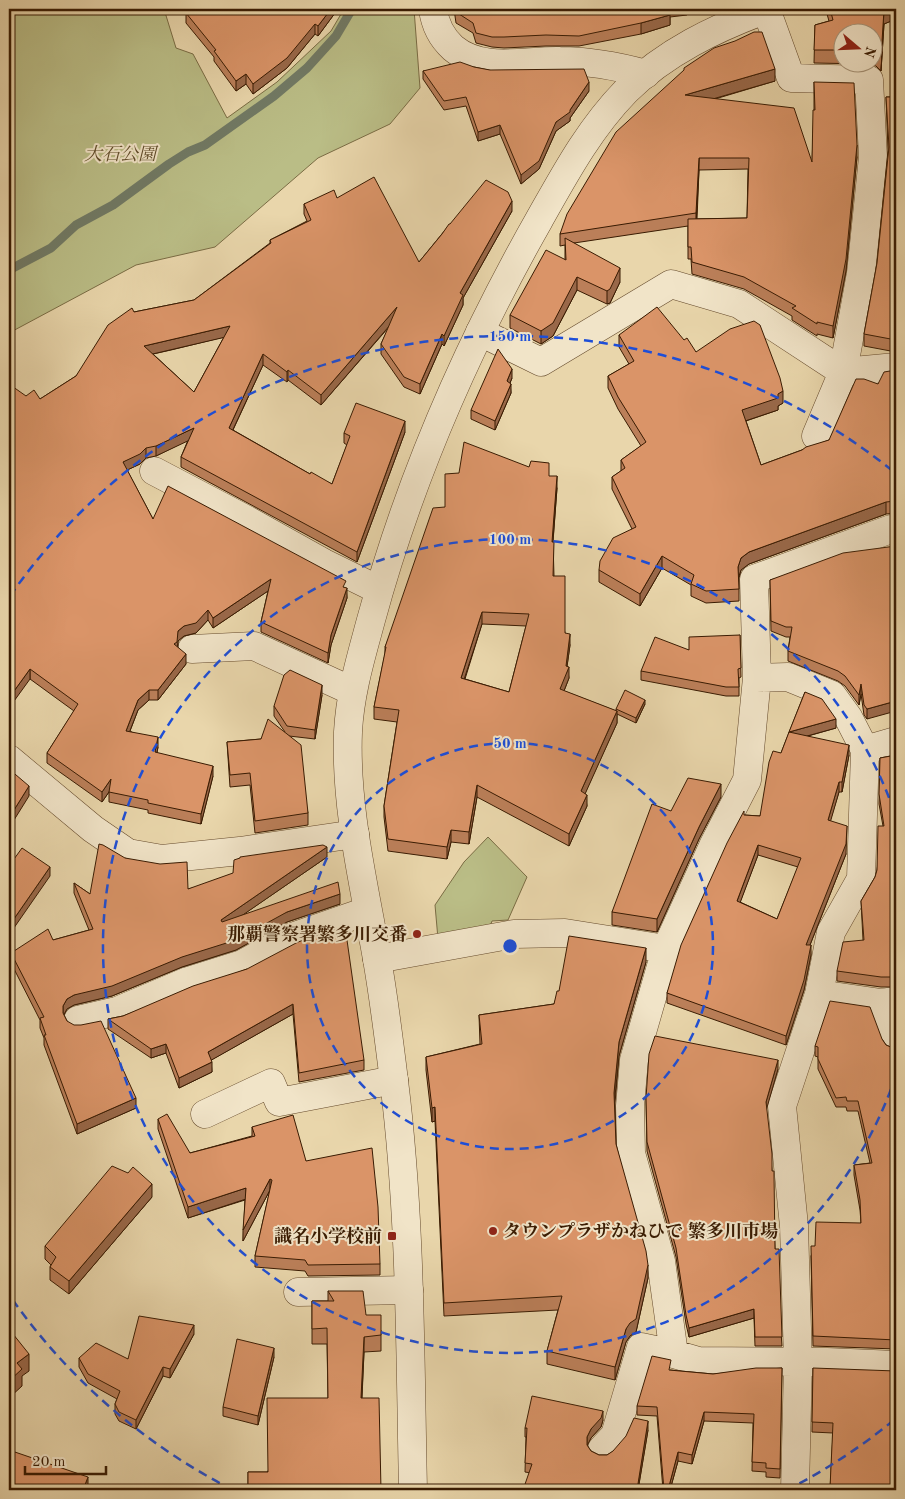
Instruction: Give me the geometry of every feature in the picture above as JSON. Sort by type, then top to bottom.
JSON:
[{"type":"street","points":[[433,9],[434,19],[443,39],[463,56],[489,64],[559,60],[603,63],[646,74]]},
{"type":"street","points":[[413,1490],[403,1157],[377,959],[367,911],[355,834],[348,763],[348,729],[352,690],[395,541],[443,415],[480,332],[510,272],[580,148],[610,109],[628,89],[646,74],[673,54],[704,36],[731,22],[766,9],[791,78],[869,80],[872,157],[862,272],[843,372],[816,436]]},
{"type":"street","points":[[480,332],[541,362],[671,284],[739,304],[843,372],[896,367]]},
{"type":"street","points":[[154,471],[324,563],[380,590]]},
{"type":"street","points":[[674,1354],[661,1261],[631,1153],[630,1106],[634,1060],[666,949],[713,846],[747,780],[758,678],[754,579],[891,529],[896,529]]},
{"type":"street","points":[[192,649],[254,646],[352,690]]},
{"type":"street","points":[[758,678],[788,677],[832,694],[848,717],[865,750],[861,879],[831,932],[819,994],[782,1106],[794,1226],[798,1362],[795,1490]]},
{"type":"street","points":[[865,750],[896,741]]},
{"type":"street","points":[[9,758],[93,829],[128,853],[162,859],[240,851],[355,834]]},
{"type":"street","points":[[78,1020],[117,1010],[188,982],[242,964],[292,936],[367,911]]},
{"type":"street","points":[[377,959],[514,934],[565,933],[666,949]]},
{"type":"street","points":[[819,994],[889,1002],[896,1043]]},
{"type":"street","points":[[205,1114],[271,1083],[279,1102],[394,1080]]},
{"type":"street","points":[[298,1292],[408,1290]]},
{"type":"street","points":[[602,1449],[614,1436],[641,1346],[698,1361],[896,1365]]},
{"type":"green space","name":"大石公園","points":[[9,9],[164,9],[176,48],[193,54],[227,118],[277,82],[331,31],[344,9],[414,9],[420,88],[390,124],[318,158],[215,247],[136,265],[9,333]]},
{"type":"green space","points":[[488,837],[527,877],[508,920],[492,921],[488,932],[438,939],[435,905],[464,862]]},
{"type":"building","points":[[192,9],[331,9],[318,26],[315,24],[287,58],[253,84],[246,74],[236,81],[214,51],[216,50],[186,13]]},
{"type":"building","points":[[456,9],[669,9],[670,15],[579,36],[492,37],[476,33],[473,23],[456,12]]},
{"type":"building","points":[[830,9],[889,9],[884,10],[882,41],[882,22],[832,22],[832,50],[814,50],[815,25],[833,20]]},
{"type":"building","points":[[754,32],[762,32],[775,69],[685,95],[794,108],[812,162],[813,110],[815,110],[814,82],[854,83],[857,145],[846,259],[833,326],[817,322],[817,324],[792,308],[796,306],[744,277],[692,262],[691,247],[688,247],[688,219],[747,218],[749,158],[699,158],[696,213],[560,234],[567,214],[616,132],[684,68],[714,48]]},
{"type":"building","points":[[460,62],[490,70],[584,69],[589,82],[570,112],[556,122],[539,161],[521,175],[500,125],[478,132],[466,97],[444,101],[423,71]]},
{"type":"building","points":[[886,97],[896,97],[896,340],[864,334],[877,263],[889,147]]},
{"type":"building","points":[[374,177],[419,262],[486,180],[508,192],[512,201],[460,293],[463,295],[444,336],[442,334],[420,384],[404,377],[381,344],[397,307],[321,395],[263,354],[229,428],[310,474],[311,472],[332,484],[350,436],[344,433],[356,403],[405,421],[357,552],[181,457],[194,428],[156,446],[146,448],[140,454],[123,462],[153,519],[168,486],[346,581],[343,587],[347,588],[331,635],[328,653],[261,622],[271,579],[213,618],[208,610],[196,623],[184,626],[178,631],[177,642],[174,644],[186,654],[158,690],[149,690],[138,700],[126,731],[158,737],[155,752],[213,766],[201,814],[148,803],[148,800],[109,792],[111,779],[102,792],[47,753],[78,704],[30,669],[9,698],[9,384],[26,396],[34,390],[40,399],[76,376],[108,325],[132,308],[134,312],[194,300],[271,243],[270,240],[311,220],[304,204],[334,190],[337,198]],"holes":[[[230,326],[194,392],[144,346]]]},
{"type":"building","points":[[565,238],[620,268],[610,289],[607,291],[577,277],[553,323],[541,331],[510,315],[546,250],[566,260]]},
{"type":"building","points":[[657,307],[684,340],[687,338],[696,352],[730,329],[754,321],[760,325],[783,391],[778,394],[778,398],[742,410],[761,465],[829,440],[856,379],[864,379],[878,384],[884,372],[896,370],[896,501],[886,502],[749,552],[741,558],[738,567],[739,589],[706,591],[691,584],[694,575],[662,556],[640,594],[599,570],[600,561],[613,538],[636,527],[612,477],[625,468],[621,460],[646,442],[618,397],[608,376],[634,361],[619,335]]},
{"type":"building","points":[[498,349],[512,369],[507,381],[511,384],[495,421],[471,410]]},
{"type":"building","points":[[464,442],[529,467],[531,461],[549,463],[549,476],[557,476],[552,542],[554,542],[553,576],[565,576],[565,633],[570,634],[566,666],[569,667],[560,689],[617,711],[581,791],[587,795],[569,834],[477,785],[469,832],[451,830],[447,847],[388,839],[384,806],[399,710],[374,707],[385,647],[433,508],[445,507],[445,474],[459,473]],"holes":[[[482,612],[529,614],[509,692],[461,678]]]},
{"type":"building","points":[[896,546],[896,701],[867,709],[864,705],[861,684],[859,695],[845,676],[838,671],[788,651],[792,627],[786,627],[771,621],[770,580],[843,553]]},
{"type":"building","points":[[740,635],[741,668],[738,669],[739,687],[726,687],[641,671],[655,637],[689,650],[689,637]]},
{"type":"building","points":[[290,670],[322,685],[315,730],[287,726],[274,706],[284,675]]},
{"type":"building","points":[[625,690],[645,700],[636,718],[616,709]]},
{"type":"building","points":[[805,692],[822,699],[836,719],[789,732]]},
{"type":"building","points":[[268,719],[301,745],[308,813],[255,821],[250,773],[230,775],[227,742],[261,739]]},
{"type":"building","points":[[789,732],[849,745],[842,782],[839,782],[828,820],[847,826],[846,844],[806,945],[811,945],[804,980],[786,1036],[667,993],[681,945],[727,843],[744,811],[744,815],[760,816],[769,762],[773,751],[781,753]],"holes":[[[758,845],[801,858],[777,919],[737,901]]]},
{"type":"building","points":[[896,755],[896,977],[881,977],[837,971],[843,942],[864,940],[861,901],[875,877],[877,870],[878,826],[884,826],[879,794],[880,758]]},
{"type":"building","points":[[9,769],[29,786],[9,818]]},
{"type":"building","points":[[688,778],[721,784],[657,919],[612,912],[652,804],[671,811]]},
{"type":"building","points":[[99,844],[125,858],[160,864],[187,862],[188,889],[233,873],[234,860],[240,857],[323,845],[327,847],[221,920],[222,922],[338,882],[340,894],[287,912],[236,940],[182,957],[112,986],[74,995],[67,999],[63,1006],[63,1013],[67,1021],[74,1025],[81,1025],[101,1021],[136,1098],[77,1124],[44,1035],[46,1035],[40,1018],[44,1017],[11,953],[48,929],[53,940],[93,929],[74,883],[90,894]]},
{"type":"building","points":[[22,848],[50,867],[9,926],[9,866]]},
{"type":"building","points":[[345,926],[364,1060],[299,1073],[293,1004],[208,1052],[212,1062],[179,1078],[166,1044],[151,1049],[108,1019],[123,1016],[193,986],[247,969],[298,942]]},
{"type":"building","points":[[569,936],[646,948],[619,1042],[614,1093],[616,1144],[646,1251],[648,1265],[636,1319],[626,1329],[615,1367],[547,1351],[562,1296],[444,1303],[435,1107],[432,1108],[426,1057],[482,1044],[479,1015],[554,1004],[557,991],[559,991]]},
{"type":"building","points":[[830,1001],[870,1007],[882,1039],[886,1045],[896,1048],[896,1340],[813,1336],[811,1246],[815,1246],[816,1222],[861,1223],[860,1200],[854,1165],[872,1163],[858,1101],[847,1101],[846,1097],[836,1098],[818,1059],[818,1047],[815,1046]]},
{"type":"building","points":[[655,1036],[778,1060],[766,1102],[772,1171],[774,1171],[775,1249],[779,1249],[782,1337],[755,1337],[754,1309],[689,1328],[676,1248],[647,1142],[646,1098],[649,1054]]},
{"type":"building","points":[[167,1114],[190,1153],[255,1136],[252,1127],[293,1115],[306,1161],[372,1148],[378,1207],[380,1264],[308,1265],[305,1260],[255,1256],[272,1180],[270,1179],[243,1230],[246,1188],[188,1207],[158,1119]]},
{"type":"building","points":[[112,1166],[128,1173],[133,1167],[152,1184],[69,1281],[50,1267],[56,1257],[45,1246]]},
{"type":"building","points":[[328,1291],[363,1291],[366,1315],[381,1315],[381,1335],[364,1337],[361,1398],[379,1398],[381,1490],[248,1490],[248,1472],[268,1472],[267,1398],[328,1398],[327,1328],[312,1329],[312,1301],[334,1301]]},
{"type":"building","points":[[139,1316],[194,1325],[170,1369],[163,1367],[136,1420],[119,1412],[115,1404],[120,1391],[88,1374],[79,1358],[96,1343],[128,1359]]},
{"type":"building","points":[[9,1329],[29,1354],[17,1363],[22,1369],[9,1381]]},
{"type":"building","points":[[237,1339],[274,1348],[258,1416],[223,1407]]},
{"type":"building","points":[[652,1356],[671,1360],[669,1370],[713,1374],[756,1368],[782,1368],[780,1469],[766,1468],[766,1463],[752,1462],[754,1414],[704,1412],[692,1455],[678,1452],[668,1490],[664,1490],[657,1407],[637,1406]]},
{"type":"building","points":[[813,1368],[896,1371],[896,1490],[831,1490],[833,1423],[812,1422]]},
{"type":"building","points":[[532,1396],[603,1411],[601,1418],[591,1429],[587,1437],[587,1445],[591,1451],[599,1455],[607,1455],[613,1451],[626,1436],[634,1418],[648,1421],[637,1490],[523,1490],[532,1464],[525,1463],[527,1428],[525,1428]]},
{"type":"building","points":[[9,1450],[88,1477],[83,1490],[20,1490],[9,1487],[9,1469],[13,1457]]},
{"type":"waterway","points":[[9,270],[51,248],[76,225],[113,205],[169,164],[188,152],[205,145],[274,96],[307,68],[336,36],[352,9]]},
{"type":"place","name":"那覇警察署繁多川交番","points":[[417,934]]},
{"type":"place","name":"タウンプラザかねひで 繁多川市場","points":[[493,1231]]},
{"type":"place","name":"識名小学校前","points":[[392,1236]]}]
